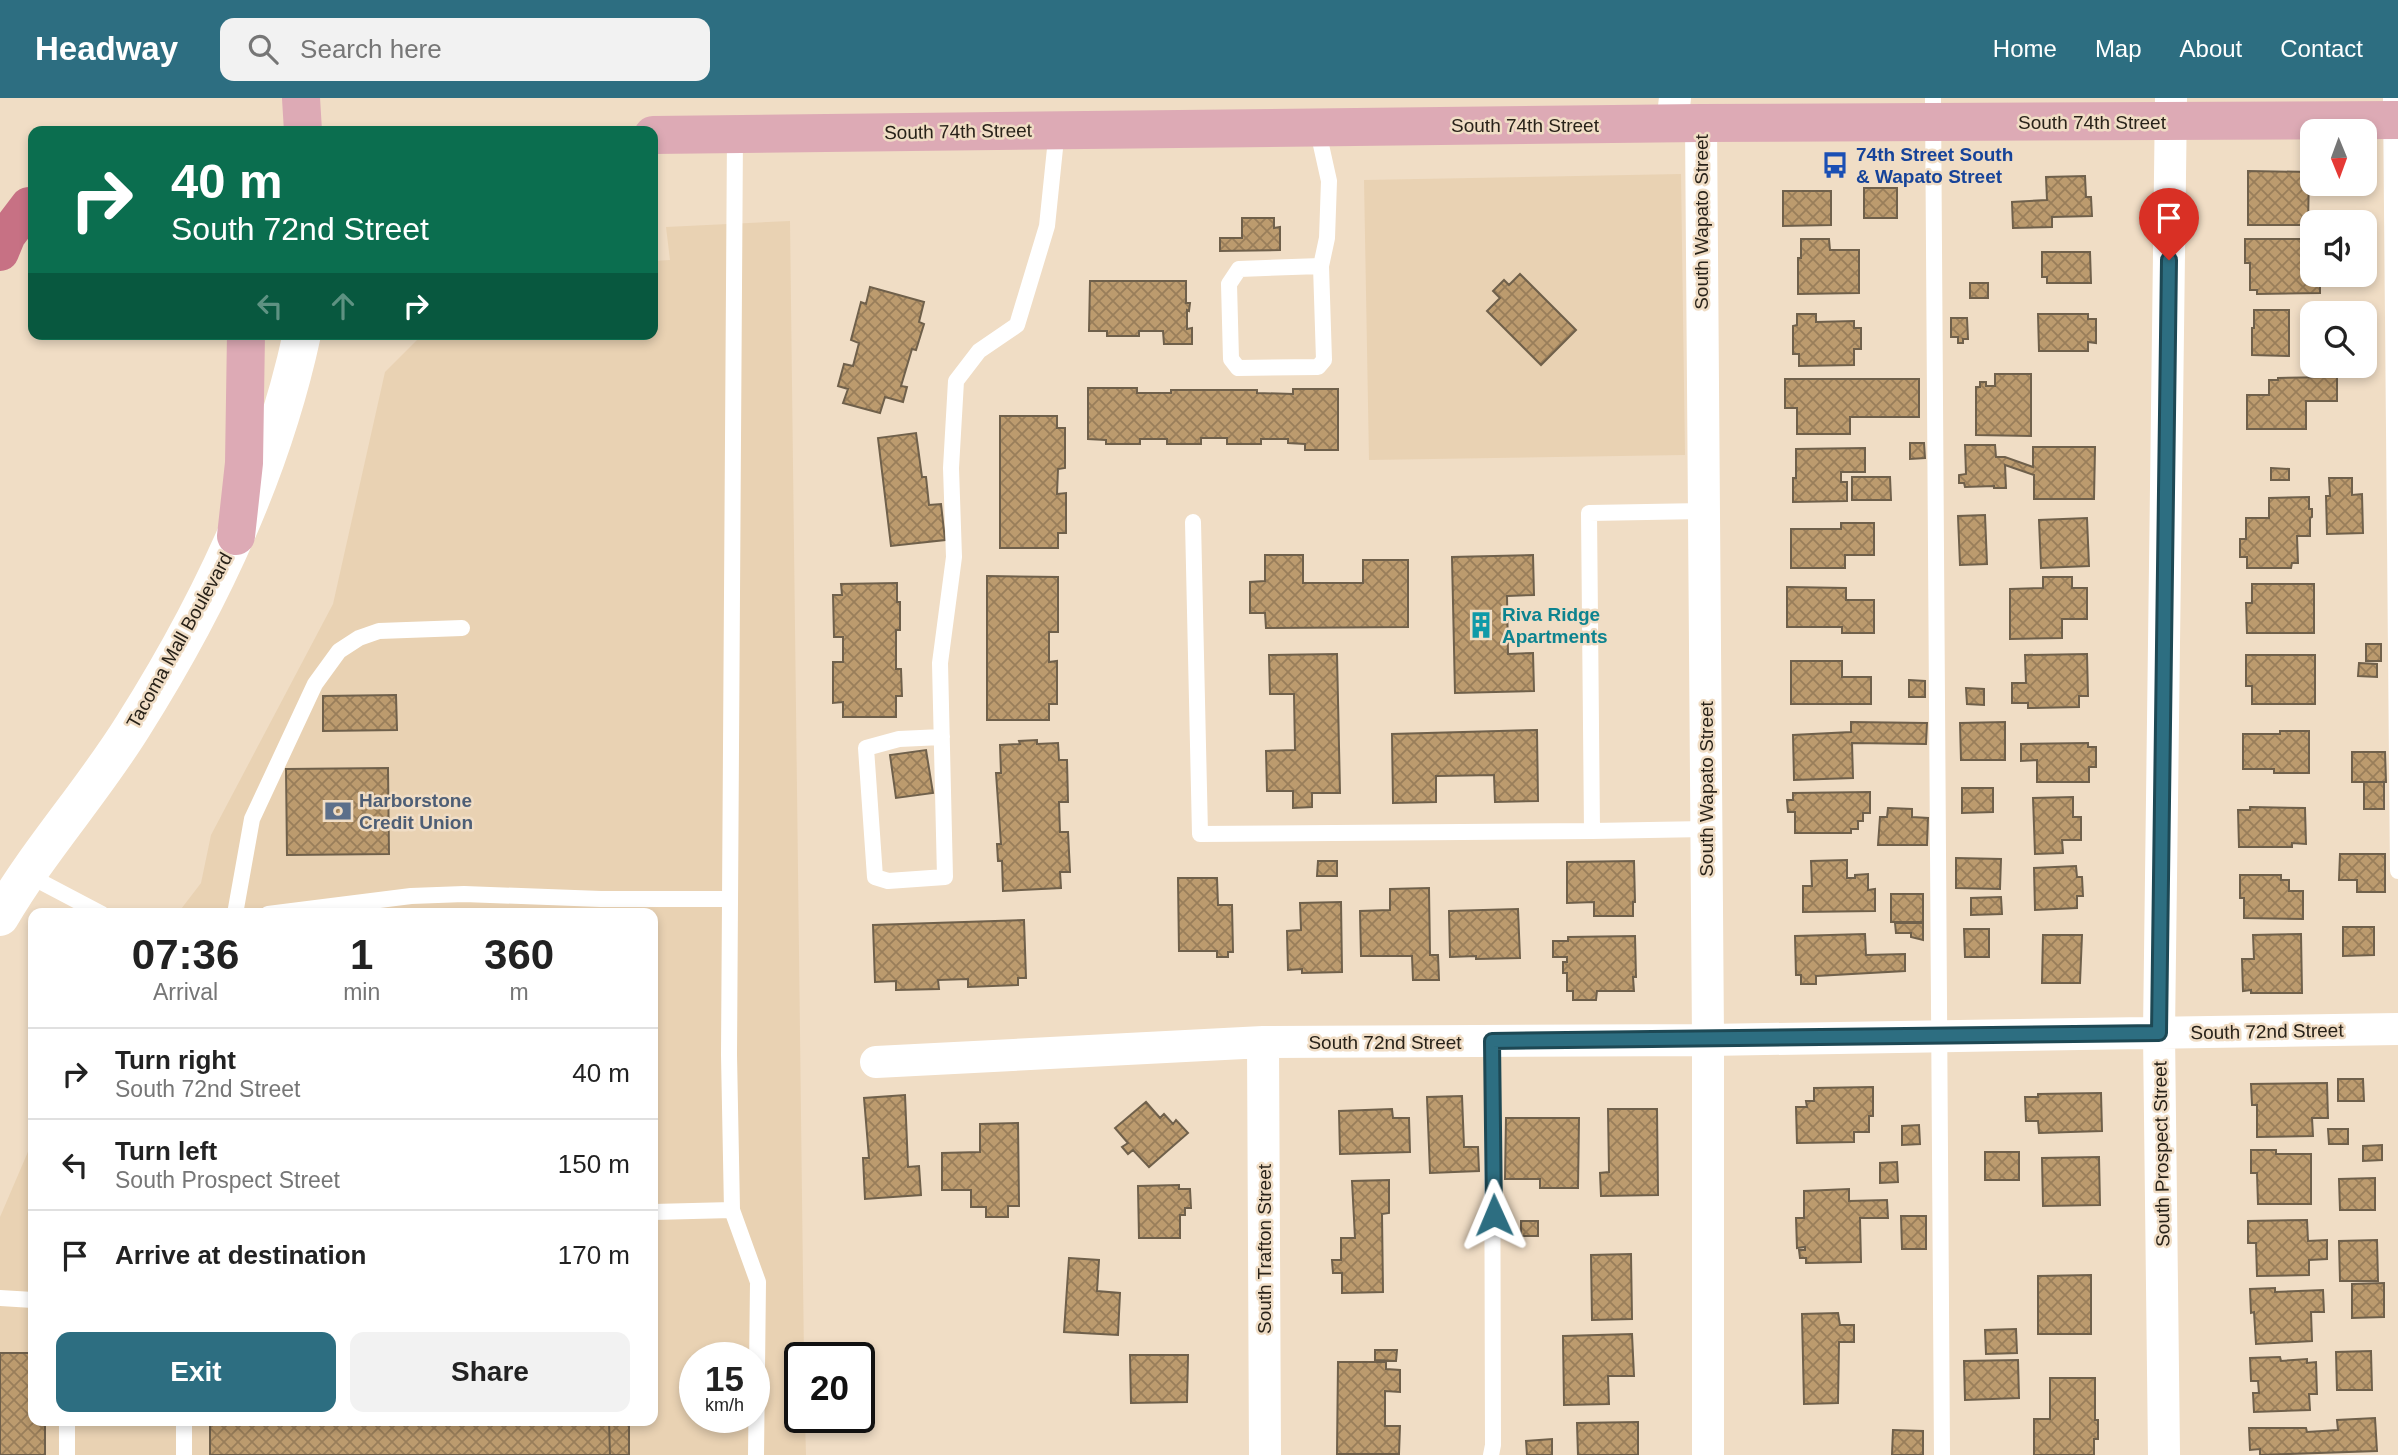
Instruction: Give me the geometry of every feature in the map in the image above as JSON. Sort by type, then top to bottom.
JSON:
[{"type":"highway","points":[[0,252],[21,211]]},
{"type":"main road","points":[[301,98],[303,126]]},
{"type":"main road","name":"South 74th Street","points":[[658,135],[1317,127],[1933,110],[2393,112]]},
{"type":"main road","points":[[236,536],[244,463],[246,340]]},
{"type":"main road","name":"Tacoma Mall Boulevard","points":[[0,917],[26,874],[132,727],[181,644],[236,536],[281,415],[301,340]]},
{"type":"street","name":"South Prospect Street","points":[[2164,1455],[2159,1033],[2171,110]]},
{"type":"street","name":"South Wapato Street","points":[[1683,115],[1704,511],[1708,1455]]},
{"type":"street","name":"South 72nd Street","points":[[876,1062],[1263,1042],[1708,1040],[2398,1029]]},
{"type":"street","name":"South Trafton Street","points":[[1263,1042],[1265,1455]]},
{"type":"lane","points":[[1933,110],[1942,1455]]},
{"type":"lane","points":[[2393,112],[2398,871]]},
{"type":"lane","points":[[1317,127],[1329,181],[1326,238],[1321,266],[1324,360],[1318,368],[1238,368],[1231,359],[1229,284],[1239,269],[1321,266]]},
{"type":"lane","points":[[942,737],[898,739],[866,748],[874,877],[888,881],[946,877],[940,663],[954,557],[951,468],[956,381],[979,351],[1017,326],[1048,226],[1058,129]]},
{"type":"lane","points":[[735,133],[730,899],[732,1210],[758,1282],[756,1455]]},
{"type":"lane","points":[[1592,831],[1589,513],[1704,511]]},
{"type":"lane","points":[[1193,522],[1200,834],[1706,829]]},
{"type":"lane","points":[[236,908],[252,819],[315,684],[339,651],[359,638],[379,631],[461,628]]},
{"type":"lane","points":[[26,874],[91,908]]},
{"type":"lane","points":[[316,908],[411,896],[464,894],[601,899],[730,899]]},
{"type":"lane","points":[[1490,1455],[1493,1445],[1492,1041]]},
{"type":"lane","points":[[658,1212],[732,1210]]},
{"type":"lane","points":[[0,1298],[28,1300]]},
{"type":"lane","points":[[67,1426],[67,1455]]},
{"type":"lane","points":[[184,1426],[184,1455]]},
{"type":"shaded area","points":[[1681,174],[1685,455],[1369,460],[1364,180]]},
{"type":"shaded area","points":[[790,221],[804,1342],[784,1342],[784,1433],[805,1433],[806,1455],[0,1455],[0,1217],[28,1152],[28,1426],[658,1426],[658,908],[182,908],[201,883],[211,835],[333,604],[385,372],[417,340],[658,340],[658,261],[670,260],[666,227]]},
{"type":"building","points":[[2248,171],[2300,172],[2300,196],[2309,196],[2308,210],[2300,210],[2300,225],[2248,225]]},
{"type":"building","points":[[2085,176],[2086,197],[2091,197],[2092,216],[2052,217],[2052,227],[2013,228],[2012,202],[2047,200],[2046,177]]},
{"type":"building","points":[[1864,188],[1897,188],[1897,218],[1864,218]]},
{"type":"building","points":[[1783,191],[1831,191],[1831,225],[1783,226]]},
{"type":"building","points":[[1242,218],[1274,218],[1274,228],[1280,227],[1280,250],[1220,251],[1220,238],[1242,238]]},
{"type":"building","points":[[1801,239],[1829,239],[1830,250],[1859,250],[1859,293],[1798,294]]},
{"type":"building","points":[[2245,239],[2300,239],[2300,287],[2320,287],[2320,293],[2257,294],[2257,290],[2250,290],[2250,263],[2245,263]]},
{"type":"building","points":[[2042,252],[2090,252],[2091,283],[2047,283],[2047,277],[2042,277]]},
{"type":"building","points":[[1520,274],[1576,330],[1541,365],[1487,311],[1500,298],[1493,291],[1504,280],[1509,285]]},
{"type":"building","points":[[1090,281],[1186,281],[1186,303],[1190,303],[1189,311],[1187,310],[1187,329],[1192,328],[1192,344],[1164,344],[1163,331],[1139,331],[1139,336],[1107,336],[1107,331],[1089,331]]},
{"type":"building","points":[[1970,283],[1988,283],[1988,298],[1970,298]]},
{"type":"building","points":[[870,287],[924,302],[919,322],[924,324],[916,350],[912,349],[901,386],[907,387],[903,402],[885,397],[880,413],[843,403],[848,389],[838,386],[844,364],[853,366],[859,343],[851,340],[861,302],[866,304]]},
{"type":"building","points":[[2254,310],[2289,310],[2289,356],[2252,355]]},
{"type":"building","points":[[1797,314],[1816,314],[1816,322],[1854,321],[1854,328],[1861,328],[1861,349],[1854,349],[1854,365],[1799,366],[1799,354],[1793,354],[1793,326],[1797,325]]},
{"type":"building","points":[[2038,314],[2088,314],[2088,319],[2096,319],[2096,343],[2088,342],[2088,351],[2039,351]]},
{"type":"building","points":[[1951,318],[1967,318],[1968,339],[1963,339],[1963,343],[1958,343],[1958,337],[1951,337]]},
{"type":"building","points":[[1995,374],[2031,374],[2031,436],[1976,435],[1976,387],[1980,387],[1980,382],[1986,382],[1986,386],[1995,386]]},
{"type":"building","points":[[2337,378],[2337,401],[2306,401],[2306,429],[2247,429],[2247,395],[2269,395],[2269,380]]},
{"type":"building","points":[[1785,379],[1919,379],[1919,417],[1850,417],[1850,434],[1797,434],[1797,408],[1785,408]]},
{"type":"building","points":[[1088,388],[1137,388],[1137,393],[1171,393],[1171,390],[1257,390],[1257,393],[1293,394],[1293,389],[1338,389],[1338,450],[1305,450],[1305,444],[1288,443],[1288,439],[1261,439],[1261,444],[1227,444],[1227,438],[1201,438],[1201,444],[1167,444],[1167,439],[1140,439],[1140,444],[1106,444],[1106,440],[1088,439]]},
{"type":"building","points":[[1000,416],[1057,416],[1057,428],[1065,428],[1065,468],[1058,469],[1057,494],[1066,493],[1066,533],[1058,533],[1058,548],[1000,548]]},
{"type":"building","points":[[916,433],[929,505],[941,504],[945,540],[891,546],[878,438]]},
{"type":"building","points":[[1910,443],[1924,443],[1925,458],[1910,459]]},
{"type":"building","points":[[1965,445],[1995,445],[1996,457],[2005,457],[2033,467],[2033,447],[2095,447],[2094,499],[2034,499],[2034,475],[2005,465],[2006,488],[1965,487],[1964,483],[1959,483],[1959,475],[1966,474]]},
{"type":"building","points":[[1865,448],[1865,472],[1841,472],[1841,482],[1847,482],[1847,501],[1793,502],[1796,449]]},
{"type":"building","points":[[2271,468],[2289,469],[2289,480],[2271,480]]},
{"type":"building","points":[[1852,477],[1890,477],[1891,500],[1852,500]]},
{"type":"building","points":[[2329,478],[2352,478],[2352,495],[2362,494],[2363,533],[2327,534],[2326,496],[2330,496]]},
{"type":"building","points":[[2309,497],[2309,509],[2312,509],[2310,536],[2297,536],[2298,563],[2292,563],[2291,568],[2247,568],[2247,557],[2240,557],[2240,539],[2246,539],[2246,518],[2269,518],[2269,498]]},
{"type":"building","points":[[1985,515],[1987,564],[1960,565],[1958,516]]},
{"type":"building","points":[[2087,518],[2089,566],[2041,568],[2039,520]]},
{"type":"building","points":[[1841,523],[1874,523],[1874,555],[1845,555],[1845,568],[1791,568],[1791,529],[1841,529]]},
{"type":"building","points":[[1265,555],[1303,555],[1303,583],[1363,583],[1363,560],[1408,560],[1408,627],[1266,628],[1265,613],[1250,613],[1250,582],[1265,581]]},
{"type":"building","name":"Riva Ridge Apartments","points":[[1533,555],[1534,595],[1507,596],[1508,654],[1533,653],[1534,691],[1455,693],[1452,557]]},
{"type":"building","points":[[987,576],[1058,577],[1058,632],[1049,632],[1049,662],[1057,661],[1057,704],[1049,704],[1049,720],[987,720]]},
{"type":"building","points":[[2043,577],[2072,577],[2072,588],[2087,588],[2087,619],[2062,619],[2062,638],[2010,639],[2010,589],[2043,588]]},
{"type":"building","points":[[897,583],[900,630],[896,630],[896,669],[901,669],[902,696],[896,696],[896,717],[843,717],[843,702],[833,703],[833,662],[843,662],[843,637],[834,637],[833,595],[842,595],[841,584]]},
{"type":"building","points":[[2252,584],[2314,584],[2314,633],[2247,633],[2246,603],[2252,603]]},
{"type":"building","points":[[1787,587],[1846,588],[1846,600],[1874,600],[1874,633],[1842,633],[1842,627],[1787,627]]},
{"type":"building","points":[[2366,644],[2381,644],[2381,661],[2366,661]]},
{"type":"building","points":[[1337,654],[1340,793],[1312,793],[1312,807],[1293,808],[1293,791],[1267,791],[1266,751],[1295,750],[1294,694],[1270,694],[1269,655]]},
{"type":"building","points":[[2087,654],[2088,696],[2079,696],[2079,707],[2028,708],[2028,703],[2012,703],[2012,683],[2026,683],[2025,655]]},
{"type":"building","points":[[2246,655],[2315,655],[2315,704],[2252,704],[2252,686],[2246,686]]},
{"type":"building","points":[[1791,661],[1842,661],[1842,677],[1871,677],[1871,704],[1791,704]]},
{"type":"building","points":[[2359,663],[2377,664],[2377,677],[2358,676]]},
{"type":"building","points":[[1909,680],[1925,681],[1925,697],[1909,697]]},
{"type":"building","points":[[1966,688],[1984,689],[1984,705],[1967,704]]},
{"type":"building","points":[[396,695],[397,730],[323,731],[323,696]]},
{"type":"building","points":[[1851,722],[1927,723],[1926,744],[1852,743],[1853,778],[1794,780],[1793,735],[1851,732]]},
{"type":"building","points":[[2005,722],[2005,760],[1961,760],[1960,723]]},
{"type":"building","points":[[1537,730],[1538,801],[1495,802],[1494,775],[1436,776],[1436,802],[1393,803],[1392,734]]},
{"type":"building","points":[[2280,731],[2309,731],[2309,773],[2274,773],[2274,769],[2243,769],[2243,734],[2280,734]]},
{"type":"building","points":[[1037,740],[1037,744],[1058,743],[1059,760],[1067,760],[1068,802],[1059,802],[1060,832],[1068,832],[1070,872],[1060,872],[1061,888],[1003,891],[1002,861],[998,861],[997,844],[1001,844],[996,773],[1001,773],[1000,745]]},
{"type":"building","points":[[2088,743],[2088,747],[2096,747],[2096,767],[2089,767],[2089,782],[2037,782],[2037,760],[2021,761],[2021,744]]},
{"type":"building","points":[[926,750],[933,793],[896,798],[890,755]]},
{"type":"building","points":[[2352,752],[2385,752],[2386,782],[2352,782]]},
{"type":"building","name":"Harborstone Credit Union","points":[[388,768],[389,854],[287,855],[286,769]]},
{"type":"building","points":[[2364,782],[2384,782],[2384,809],[2364,809]]},
{"type":"building","points":[[1962,788],[1993,788],[1993,812],[1962,813]]},
{"type":"building","points":[[1870,792],[1870,813],[1863,813],[1863,821],[1858,821],[1858,829],[1851,829],[1851,833],[1795,833],[1795,812],[1788,812],[1787,800],[1793,800],[1793,793]]},
{"type":"building","points":[[2073,797],[2073,817],[2081,817],[2081,840],[2062,840],[2063,853],[2035,854],[2033,798]]},
{"type":"building","points":[[2250,807],[2305,808],[2306,844],[2292,843],[2292,847],[2239,847],[2238,810],[2250,810]]},
{"type":"building","points":[[1888,808],[1912,809],[1912,817],[1928,818],[1927,845],[1878,845],[1880,817],[1887,817]]},
{"type":"building","points":[[2340,854],[2385,854],[2385,892],[2357,892],[2357,880],[2339,880]]},
{"type":"building","points":[[1956,858],[2001,859],[2000,889],[1956,888]]},
{"type":"building","points":[[1847,860],[1847,878],[1868,874],[1868,890],[1875,889],[1875,911],[1803,912],[1803,886],[1812,886],[1811,861]]},
{"type":"building","points":[[1318,861],[1337,861],[1337,876],[1317,876]]},
{"type":"building","points":[[1634,861],[1633,916],[1594,916],[1594,902],[1567,903],[1567,862]]},
{"type":"building","points":[[2076,866],[2077,877],[2082,877],[2083,896],[2077,896],[2077,908],[2035,910],[2034,868]]},
{"type":"building","points":[[2240,875],[2281,875],[2281,880],[2289,880],[2289,891],[2303,891],[2303,919],[2244,918],[2244,898],[2240,898]]},
{"type":"building","points":[[1178,878],[1217,878],[1218,905],[1232,905],[1233,952],[1228,952],[1228,957],[1217,957],[1217,951],[1179,951]]},
{"type":"building","points":[[1429,888],[1430,955],[1438,955],[1439,980],[1413,980],[1412,956],[1361,956],[1360,911],[1390,910],[1390,889]]},
{"type":"building","points":[[1891,894],[1923,894],[1923,922],[1891,922]]},
{"type":"building","points":[[2001,897],[2002,914],[1971,915],[1971,898]]},
{"type":"building","points":[[1341,902],[1342,972],[1302,973],[1302,969],[1288,970],[1287,931],[1301,930],[1300,903]]},
{"type":"building","points":[[1518,909],[1520,958],[1450,957],[1449,911]]},
{"type":"building","points":[[1024,920],[1026,978],[1018,978],[1018,985],[968,987],[968,979],[938,980],[939,989],[896,990],[896,981],[875,982],[873,925]]},
{"type":"building","points":[[1895,923],[1923,923],[1923,940],[1911,937],[1911,933],[1896,933]]},
{"type":"building","points":[[2343,927],[2374,927],[2374,955],[2343,956]]},
{"type":"building","points":[[1964,929],[1989,929],[1989,957],[1965,957]]},
{"type":"building","points":[[1865,934],[1866,955],[1905,954],[1905,971],[1816,976],[1816,984],[1801,984],[1801,975],[1796,975],[1795,936]]},
{"type":"building","points":[[2301,934],[2302,993],[2243,991],[2242,959],[2254,959],[2253,935]]},
{"type":"building","points":[[2043,935],[2082,935],[2080,983],[2042,983]]},
{"type":"building","points":[[1635,936],[1634,991],[1597,991],[1596,1000],[1573,1000],[1573,991],[1567,991],[1567,973],[1563,973],[1563,962],[1567,962],[1567,957],[1553,957],[1553,941],[1568,941],[1568,937]]},
{"type":"building","points":[[2338,1079],[2363,1079],[2364,1101],[2338,1101]]},
{"type":"building","points":[[2327,1083],[2328,1118],[2312,1118],[2313,1136],[2257,1137],[2257,1105],[2252,1105],[2251,1084]]},
{"type":"building","points":[[1873,1087],[1873,1116],[1869,1116],[1869,1132],[1854,1132],[1854,1142],[1797,1143],[1796,1107],[1807,1107],[1806,1101],[1814,1101],[1814,1088]]},
{"type":"building","points":[[2101,1093],[2102,1131],[2039,1133],[2038,1121],[2026,1121],[2025,1097],[2038,1097],[2038,1094]]},
{"type":"building","points":[[905,1095],[908,1167],[919,1166],[921,1195],[865,1199],[863,1158],[869,1158],[864,1098]]},
{"type":"building","points":[[1462,1096],[1464,1147],[1478,1147],[1479,1171],[1430,1173],[1427,1097]]},
{"type":"building","points":[[1146,1102],[1160,1118],[1164,1114],[1173,1124],[1176,1120],[1188,1133],[1149,1167],[1133,1150],[1128,1154],[1122,1147],[1128,1143],[1115,1128]]},
{"type":"building","points":[[1392,1109],[1393,1118],[1409,1118],[1410,1152],[1340,1154],[1339,1111]]},
{"type":"building","points":[[1608,1109],[1657,1109],[1658,1195],[1601,1196],[1600,1173],[1609,1172]]},
{"type":"building","points":[[1506,1118],[1579,1118],[1578,1188],[1540,1188],[1540,1179],[1505,1179]]},
{"type":"building","points":[[1018,1123],[1019,1206],[1008,1206],[1008,1217],[986,1217],[986,1207],[971,1207],[971,1190],[942,1190],[942,1153],[980,1152],[980,1124]]},
{"type":"building","points":[[1919,1125],[1920,1144],[1902,1145],[1902,1126]]},
{"type":"building","points":[[2328,1129],[2348,1129],[2348,1144],[2329,1144]]},
{"type":"building","points":[[2382,1145],[2382,1160],[2363,1161],[2363,1146]]},
{"type":"building","points":[[2251,1150],[2276,1150],[2276,1154],[2311,1154],[2311,1204],[2258,1204],[2257,1173],[2251,1173]]},
{"type":"building","points":[[1985,1152],[2019,1152],[2019,1180],[1985,1180]]},
{"type":"building","points":[[2099,1157],[2100,1205],[2043,1206],[2042,1158]]},
{"type":"building","points":[[1897,1162],[1898,1182],[1880,1183],[1880,1163]]},
{"type":"building","points":[[2375,1178],[2375,1210],[2340,1210],[2339,1179]]},
{"type":"building","points":[[1389,1180],[1389,1213],[1382,1214],[1383,1292],[1342,1293],[1342,1273],[1333,1273],[1332,1260],[1341,1260],[1341,1238],[1355,1238],[1352,1181]]},
{"type":"building","points":[[1179,1185],[1179,1189],[1190,1189],[1191,1208],[1185,1208],[1185,1215],[1180,1215],[1180,1238],[1139,1238],[1138,1186]]},
{"type":"building","points":[[1849,1189],[1849,1201],[1887,1200],[1888,1218],[1860,1218],[1861,1262],[1806,1263],[1806,1258],[1800,1258],[1799,1250],[1805,1250],[1805,1247],[1797,1248],[1796,1218],[1804,1218],[1804,1191]]},
{"type":"building","points":[[1901,1216],[1926,1216],[1926,1249],[1902,1249]]},
{"type":"building","points":[[2307,1220],[2308,1241],[2327,1240],[2327,1259],[2309,1260],[2309,1275],[2257,1276],[2256,1243],[2248,1243],[2248,1221]]},
{"type":"building","points":[[1521,1221],[1538,1221],[1538,1236],[1521,1236]]},
{"type":"building","points":[[2377,1240],[2378,1281],[2340,1281],[2339,1241]]},
{"type":"building","points":[[1631,1254],[1632,1319],[1592,1320],[1591,1255]]},
{"type":"building","points":[[1069,1258],[1099,1260],[1097,1291],[1120,1293],[1118,1335],[1064,1332]]},
{"type":"building","points":[[2091,1275],[2091,1334],[2038,1334],[2038,1276]]},
{"type":"building","points":[[2384,1283],[2384,1317],[2352,1318],[2352,1284]]},
{"type":"building","points":[[2275,1288],[2275,1292],[2323,1290],[2324,1312],[2311,1312],[2312,1341],[2256,1344],[2250,1289]]},
{"type":"building","points":[[1838,1313],[1840,1325],[1854,1325],[1854,1342],[1839,1342],[1838,1403],[1804,1404],[1802,1314]]},
{"type":"building","points":[[2016,1329],[2017,1353],[1986,1354],[1985,1330]]},
{"type":"building","points":[[1632,1334],[1634,1376],[1608,1376],[1609,1404],[1564,1405],[1563,1336]]},
{"type":"building","points":[[1375,1350],[1397,1350],[1396,1361],[1375,1360]]},
{"type":"building","points":[[2371,1351],[2372,1390],[2337,1390],[2336,1352]]},
{"type":"building","points":[[0,1353],[28,1353],[28,1426],[45,1426],[45,1455],[0,1455]]},
{"type":"building","points":[[1130,1355],[1188,1355],[1187,1402],[1131,1403]]},
{"type":"building","points":[[2280,1357],[2281,1361],[2307,1359],[2307,1363],[2316,1362],[2317,1394],[2309,1394],[2310,1410],[2254,1412],[2253,1393],[2259,1393],[2258,1381],[2251,1381],[2250,1358]]},
{"type":"building","points":[[2018,1360],[2019,1398],[1965,1400],[1964,1361]]},
{"type":"building","points":[[1338,1362],[1386,1362],[1386,1369],[1400,1370],[1400,1392],[1385,1391],[1385,1426],[1400,1426],[1399,1454],[1337,1454]]},
{"type":"building","points":[[2050,1378],[2095,1378],[2098,1439],[2094,1439],[2094,1455],[2034,1455],[2034,1419],[2050,1419]]},
{"type":"building","points":[[2375,1418],[2377,1451],[2260,1455],[2260,1449],[2250,1450],[2249,1428],[2306,1428],[2307,1432],[2338,1430],[2337,1420]]},
{"type":"building","points":[[1638,1422],[1638,1455],[1578,1455],[1577,1423]]},
{"type":"building","points":[[210,1426],[609,1426],[610,1455],[210,1455]]},
{"type":"building","points":[[609,1426],[629,1426],[629,1455],[610,1455]]},
{"type":"building","points":[[1893,1430],[1923,1431],[1923,1455],[1892,1455]]},
{"type":"building","points":[[1552,1439],[1552,1455],[1527,1455],[1526,1441]]},
{"type":"place","name":"74th Street South & Wapato Street","points":[[1835,165]]},
{"type":"place","name":"Riva Ridge Apartments","points":[[1481,625]]},
{"type":"place","name":"Harborstone Credit Union","points":[[338,811]]},
{"type":"route","points":[[1494,1215],[1492,1041],[2159,1033],[2169,260]]}]
